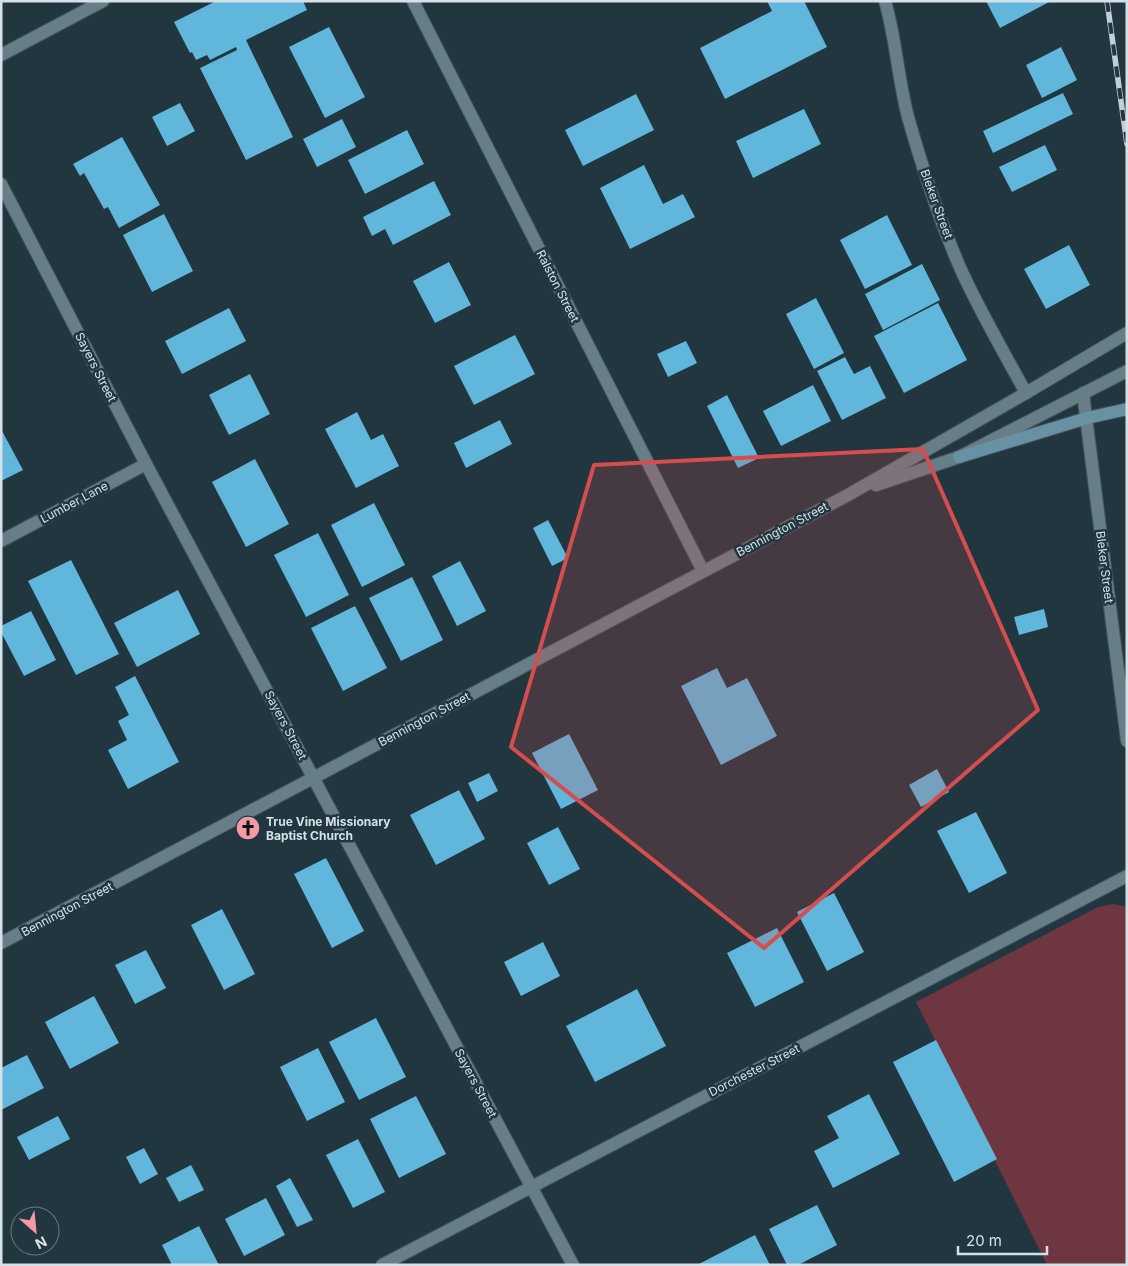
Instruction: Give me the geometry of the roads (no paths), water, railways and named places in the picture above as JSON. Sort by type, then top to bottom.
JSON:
[{"type":"main road","points":[[960,457],[1087,418],[1127,409]]},
{"type":"street","points":[[1,55],[103,1]]},
{"type":"street","name":"Ralston Street","points":[[413,1],[703,571]]},
{"type":"street","name":"Bleker Street","points":[[884,1],[890,18],[908,115],[933,198],[963,272],[1026,393]]},
{"type":"street","name":"Sayers Street","points":[[1,184],[146,464],[573,1265]]},
{"type":"street","name":"Bennington Street","points":[[1,943],[848,495],[1127,333]]},
{"type":"street","name":"Bennington Street","points":[[848,495],[960,457],[1127,370]]},
{"type":"street","name":"Bleker Street","points":[[1083,393],[1127,741]]},
{"type":"street","name":"Lumber Lane","points":[[1,541],[146,464]]},
{"type":"street","name":"Dorchester Street","points":[[382,1265],[1127,876]]},
{"type":"railway","points":[[1107,1],[1127,144]]},
{"type":"place","name":"True Vine Missionary Baptist Church","points":[[248,828]]}]
